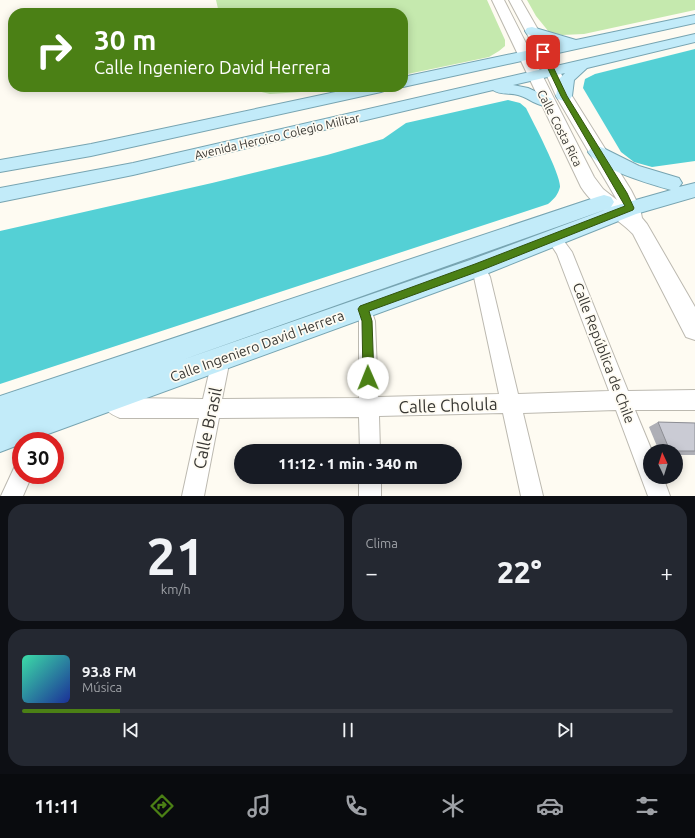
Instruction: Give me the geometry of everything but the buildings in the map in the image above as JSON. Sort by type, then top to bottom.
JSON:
[{"type":"main road","name":"Calle Costa Rica","points":[[498,0],[526,56],[546,102],[591,187],[622,207]]},
{"type":"main road","name":"Calle Costa Rica","points":[[515,0],[554,72],[564,96],[597,152],[622,207],[640,229],[695,329]]},
{"type":"main road","points":[[408,81],[695,19]]},
{"type":"main road","points":[[532,31],[558,40],[579,45]]},
{"type":"main road","name":"Avenida Heroico Colegio Militar","points":[[0,195],[134,169],[581,66],[695,38]]},
{"type":"main road","points":[[564,96],[567,78],[581,66]]},
{"type":"main road","points":[[484,88],[518,90],[546,102]]},
{"type":"main road","name":"Avenida Heroico Colegio Militar","points":[[0,166],[91,150],[358,92]]},
{"type":"main road","points":[[212,124],[220,136],[227,140],[244,144]]},
{"type":"main road","points":[[597,152],[627,170],[647,177],[672,182]]},
{"type":"main road","name":"Calle Ingeniero David Herrera","points":[[38,432],[108,399],[478,267],[622,207],[672,182],[694,188]]},
{"type":"main road","name":"Calle Ingeniero David Herrera","points":[[0,410],[622,207],[694,188]]},
{"type":"main road","name":"Calle Ingeniero David Herrera","points":[[0,437],[12,435]]},
{"type":"street","name":"Calle República de Chile","points":[[553,237],[564,252],[643,454]]},
{"type":"street","points":[[478,267],[482,274],[532,496]]},
{"type":"street","points":[[363,309],[367,321],[370,444]]},
{"type":"street","name":"Calle Brasil","points":[[193,496],[219,370],[218,361]]},
{"type":"street","name":"Calle Cholula","points":[[108,399],[120,408],[369,407],[622,400],[695,400]]},
{"type":"street","points":[[12,496],[17,484]]},
{"type":"street","points":[[370,484],[370,496]]},
{"type":"street","points":[[655,484],[659,496]]},
{"type":"green space","points":[[216,0],[487,0],[505,40],[505,46],[489,57],[408,74],[408,8],[218,8]]},
{"type":"green space","points":[[527,0],[695,0],[695,10],[584,34],[562,35],[549,32],[536,16]]},
{"type":"green space","points":[[262,92],[301,92],[270,94]]},
{"type":"water","points":[[695,49],[695,161],[652,167],[634,162],[621,152],[583,88],[585,79],[595,74]]},
{"type":"water","points":[[508,100],[520,103],[526,108],[556,172],[560,187],[556,197],[548,204],[0,384],[0,231],[212,183],[327,155],[383,139],[406,123]]},
{"type":"route","points":[[368,378],[367,321],[363,309],[478,267],[630,208],[624,195],[564,96],[554,72],[543,52]]}]
